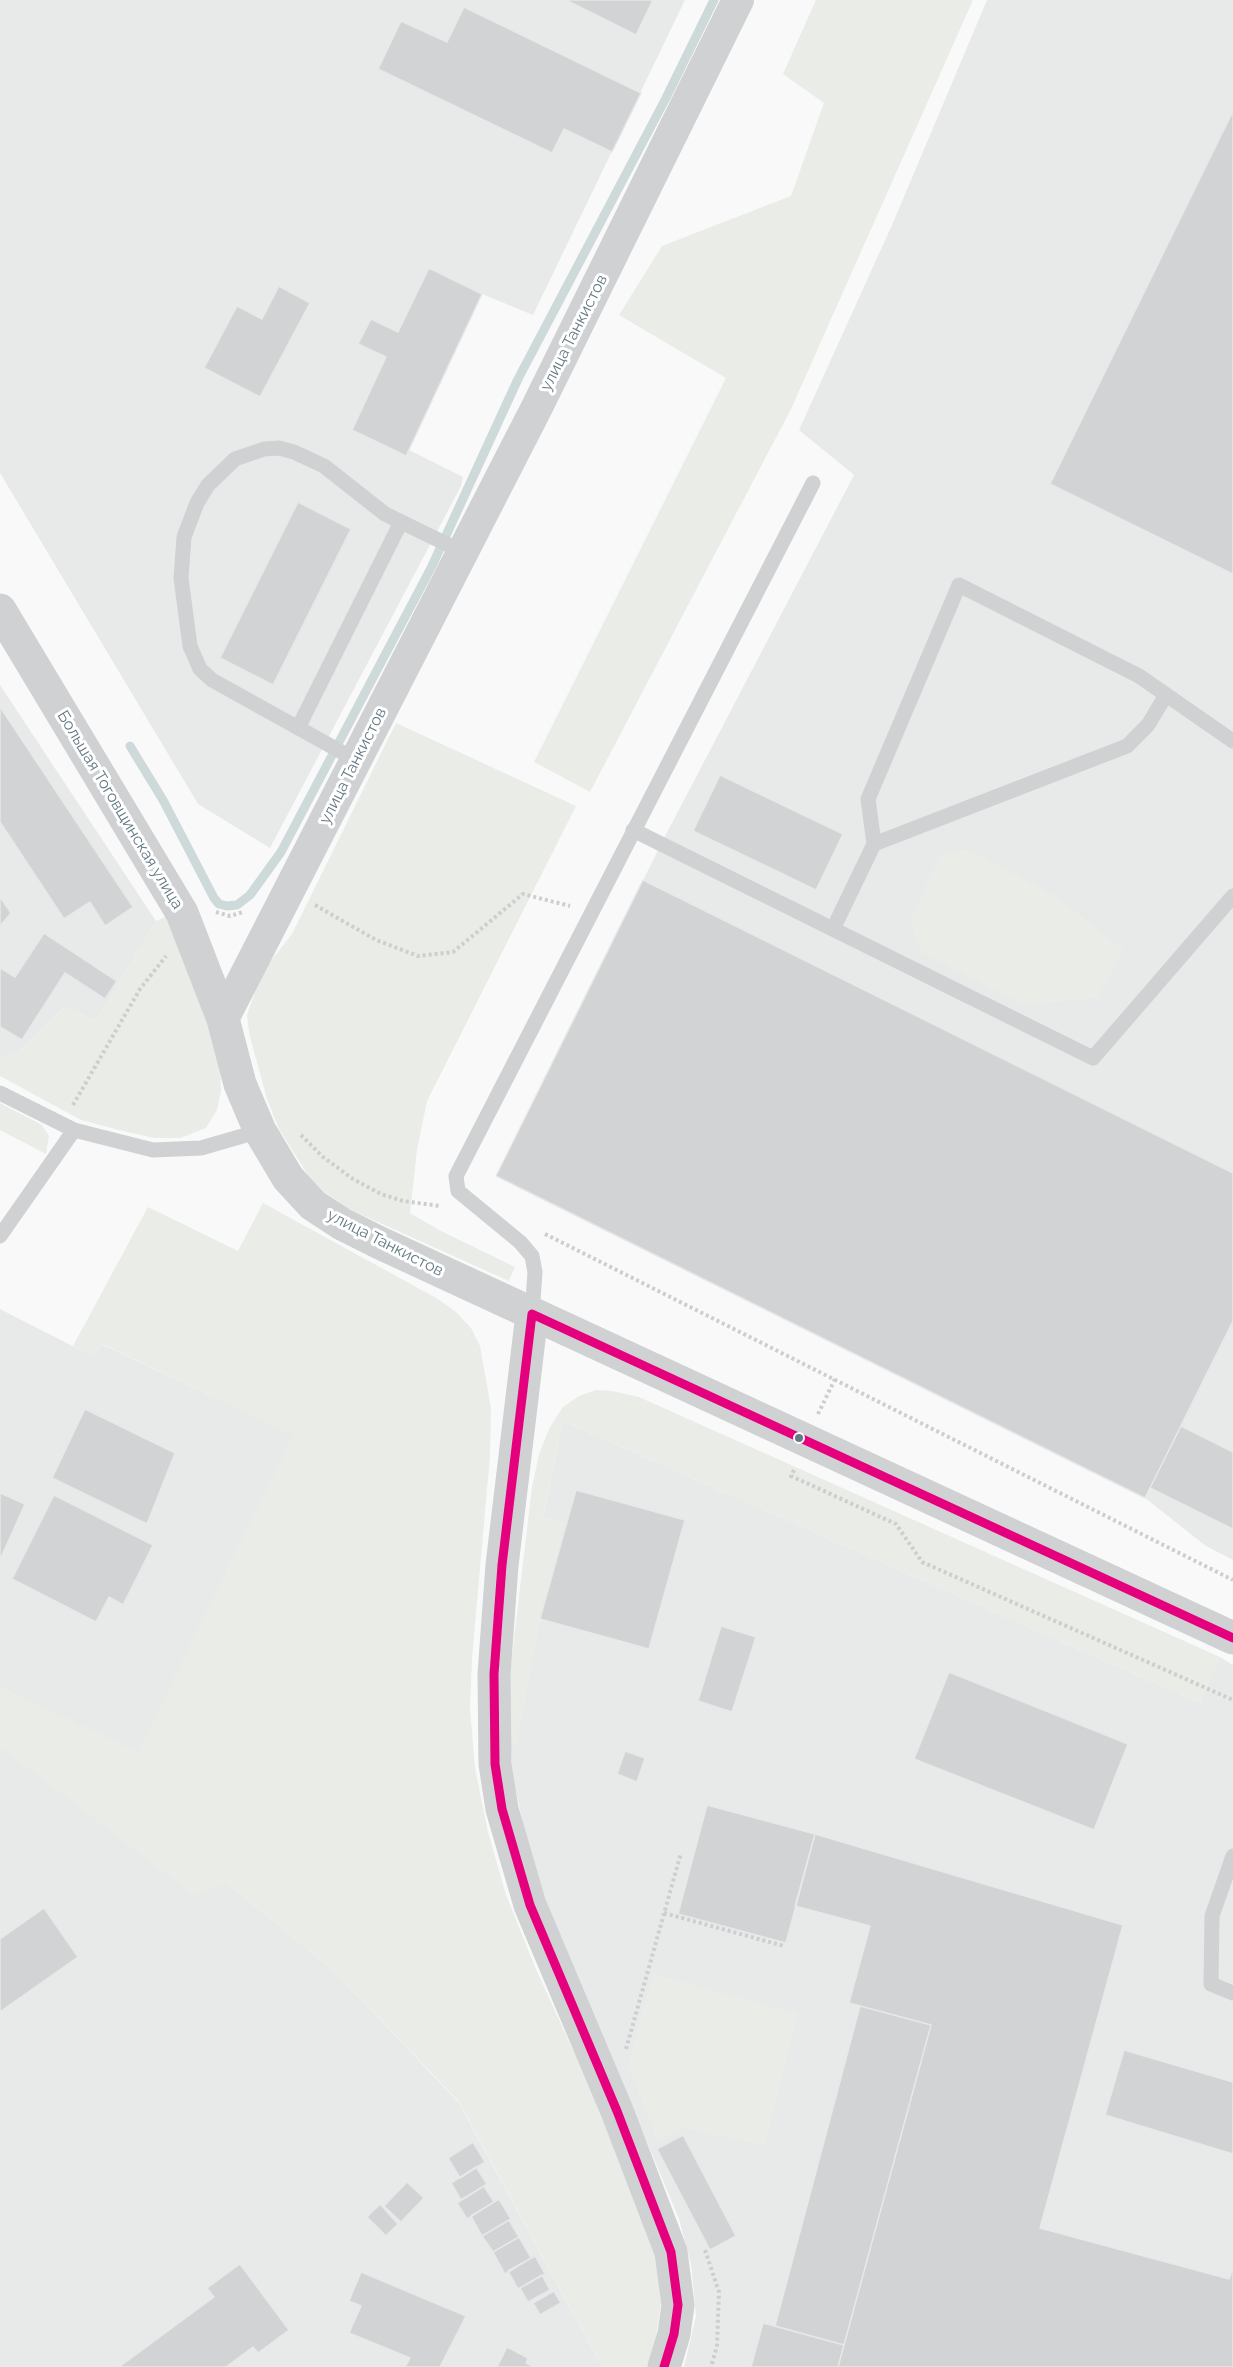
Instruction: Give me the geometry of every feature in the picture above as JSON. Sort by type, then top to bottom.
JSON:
[{"type":"street","name":"улица Танкистов","points":[[738,0],[463,552],[223,1019],[240,1084],[260,1131],[288,1178],[322,1211],[380,1243],[1233,1638]]},
{"type":"street","name":"Большая Тоговщинская улица","points":[[0,610],[182,913],[223,1019]]},
{"type":"street","points":[[532,1314],[502,1565],[494,1674],[495,1764],[502,1809],[530,1905],[617,2111],[671,2252],[678,2305],[674,2334],[664,2367]]},
{"type":"lane","points":[[356,760],[212,680],[195,660],[186,623],[181,578],[184,537],[197,503],[208,486],[236,459],[264,449],[279,448],[294,452],[324,466],[372,505],[463,552]]},
{"type":"lane","points":[[532,1314],[535,1272],[532,1256],[520,1242],[458,1191],[456,1176],[813,483]]},
{"type":"lane","points":[[298,728],[401,522]]},
{"type":"lane","points":[[833,929],[874,844],[868,799],[959,585],[1139,676],[1233,741]]},
{"type":"lane","points":[[874,844],[1127,746],[1148,725],[1166,695]]},
{"type":"lane","points":[[633,830],[1093,1058],[1233,896]]},
{"type":"lane","points":[[0,1093],[74,1130],[153,1150],[201,1148],[260,1131]]},
{"type":"lane","points":[[0,1236],[74,1130]]},
{"type":"lane","points":[[1233,1856],[1212,1916],[1211,1939],[1211,1984],[1233,1993]]},
{"type":"path","points":[[294,1127],[323,1157],[352,1179],[381,1194],[403,1201],[482,1212]]},
{"type":"path","points":[[536,1230],[1233,1580]]},
{"type":"path","points":[[835,1379],[791,1476],[896,1524],[922,1563],[1233,1700]]},
{"type":"path","points":[[625,2052],[681,1853]]},
{"type":"path","points":[[664,1913],[784,1946]]},
{"type":"path","points":[[700,2241],[719,2292],[717,2346],[711,2367]]},
{"type":"shaded area","points":[[0,0],[685,0],[533,315],[482,294],[409,450],[463,477],[461,486],[270,848],[198,804],[0,473]]},
{"type":"shaded area","points":[[816,0],[973,0],[791,409],[590,792],[534,762],[726,378],[619,315],[662,246],[791,196],[824,103],[783,74]]},
{"type":"shaded area","points":[[987,0],[1233,0],[1233,1560],[1206,1546],[1145,1498],[496,1176],[661,844],[854,475],[799,430],[892,225]]},
{"type":"shaded area","points":[[0,685],[156,921],[96,1021],[65,1007],[18,1052],[0,1058]]},
{"type":"shaded area","points":[[396,723],[576,806],[427,1101],[417,1150],[410,1213],[439,1230],[515,1267],[509,1281],[349,1209],[323,1191],[308,1175],[279,1129],[267,1099],[249,1033],[247,1015],[262,972],[292,934]]},
{"type":"shaded area","points":[[968,849],[1058,898],[1124,950],[1097,998],[1024,1005],[921,952],[910,919],[941,854]]},
{"type":"shaded area","points":[[170,915],[189,956],[220,1063],[221,1092],[217,1110],[206,1128],[180,1138],[154,1138],[123,1131],[81,1120],[0,1076],[0,1058],[18,1052],[65,1007],[96,1021],[156,921]]},
{"type":"shaded area","points":[[0,1103],[42,1125],[49,1136],[46,1154],[0,1130]]},
{"type":"shaded area","points":[[263,1203],[438,1299],[456,1312],[471,1328],[480,1346],[491,1408],[490,1456],[472,1658],[470,1708],[475,1768],[488,1832],[506,1895],[535,1967],[603,2116],[656,2253],[661,2303],[656,2337],[647,2367],[602,2367],[459,2102],[335,1972],[227,1883],[194,1895],[0,1747],[0,1687],[138,1752],[293,1435],[102,1344],[94,1358],[73,1346],[148,1207],[238,1251]]},
{"type":"shaded area","points":[[0,1309],[94,1357],[101,1344],[294,1435],[138,1753],[0,1687]]},
{"type":"shaded area","points":[[596,1390],[639,1397],[1220,1657],[1200,1703],[563,1421],[543,1517],[567,1523],[540,1619],[517,1744],[510,1742],[509,1683],[532,1487],[539,1454],[550,1427],[563,1407],[579,1396]]},
{"type":"shaded area","points":[[563,1421],[1200,1703],[1220,1657],[1233,1665],[1233,2268],[1229,2279],[1040,2228],[1123,1925],[815,1835],[795,1906],[870,1926],[849,2003],[931,2025],[838,2367],[684,2367],[696,2316],[691,2264],[679,2219],[534,1872],[514,1783],[510,1742],[516,1744],[540,1619],[567,1523],[543,1518]]},
{"type":"shaded area","points":[[0,1747],[227,1883],[335,1972],[459,2103],[602,2367],[0,2367]]},
{"type":"shaded area","points":[[653,1974],[798,2014],[765,2146],[684,2128],[657,2140],[628,2066]]},
{"type":"building","points":[[566,0],[653,0],[636,35]]},
{"type":"building","points":[[464,7],[641,93],[612,152],[564,129],[552,153],[378,69],[401,21],[447,42]]},
{"type":"building","points":[[1233,111],[1233,574],[1050,484]]},
{"type":"building","points":[[429,268],[482,294],[406,456],[352,430],[386,357],[358,344],[371,319],[398,332]]},
{"type":"building","points":[[279,286],[310,303],[260,397],[204,368],[237,306],[262,319]]},
{"type":"building","points":[[298,502],[351,529],[273,685],[220,658]]},
{"type":"building","points":[[0,707],[133,907],[105,926],[90,902],[64,919],[0,822]]},
{"type":"building","points":[[720,775],[843,834],[816,890],[693,831]]},
{"type":"building","points":[[643,880],[1233,1173],[1233,1321],[1145,1498],[496,1176]]},
{"type":"building","points":[[0,897],[11,913],[0,926]]},
{"type":"building","points":[[44,933],[117,981],[105,999],[65,973],[22,1040],[0,1027],[0,968],[15,977]]},
{"type":"building","points":[[85,1409],[175,1453],[147,1524],[52,1478]]},
{"type":"building","points":[[1181,1426],[1233,1452],[1233,1529],[1150,1488]]},
{"type":"building","points":[[576,1490],[685,1520],[649,1649],[540,1619]]},
{"type":"building","points":[[0,1493],[25,1504],[0,1560]]},
{"type":"building","points":[[54,1495],[153,1545],[123,1605],[109,1597],[96,1622],[12,1579]]},
{"type":"building","points":[[721,1626],[756,1637],[732,1712],[698,1701]]},
{"type":"building","points":[[949,1672],[1128,1744],[1094,1830],[914,1759]]},
{"type":"building","points":[[625,1751],[645,1758],[637,1782],[617,1774]]},
{"type":"building","points":[[707,1805],[815,1834],[786,1943],[678,1914]]},
{"type":"building","points":[[815,1834],[1123,1925],[1040,2228],[1229,2279],[1233,2268],[1233,2367],[838,2367],[931,2025],[849,2003],[870,1926],[795,1906]]},
{"type":"building","points":[[44,1908],[78,1957],[0,2012],[0,1939]]},
{"type":"building","points":[[860,2006],[931,2025],[844,2345],[775,2326]]},
{"type":"building","points":[[1124,2050],[1233,2082],[1233,2154],[1105,2115]]},
{"type":"building","points":[[683,2135],[736,2236],[710,2250],[657,2149]]},
{"type":"building","points":[[473,2142],[485,2162],[460,2178],[448,2158]]},
{"type":"building","points":[[476,2167],[487,2184],[461,2200],[451,2183]]},
{"type":"building","points":[[407,2182],[424,2198],[401,2222],[384,2206]]},
{"type":"building","points":[[484,2186],[494,2202],[467,2219],[457,2203]]},
{"type":"building","points":[[499,2199],[511,2219],[482,2236],[471,2216]]},
{"type":"building","points":[[380,2204],[398,2224],[386,2236],[367,2217]]},
{"type":"building","points":[[509,2220],[519,2237],[493,2252],[482,2236]]},
{"type":"building","points":[[519,2237],[531,2258],[505,2274],[493,2252]]},
{"type":"building","points":[[535,2256],[545,2274],[518,2289],[508,2271]]},
{"type":"building","points":[[240,2264],[289,2330],[258,2353],[253,2347],[226,2367],[119,2367],[214,2297],[207,2288]]},
{"type":"building","points":[[361,2272],[466,2316],[440,2367],[405,2367],[410,2358],[349,2333],[361,2306],[349,2301]]},
{"type":"building","points":[[542,2275],[550,2290],[528,2302],[520,2288]]},
{"type":"building","points":[[554,2291],[561,2303],[540,2315],[533,2303]]},
{"type":"building","points":[[763,2323],[844,2345],[838,2367],[751,2367]]},
{"type":"building","points":[[507,2347],[528,2358],[526,2363],[535,2367],[497,2367]]},
{"type":"waterway","points":[[130,746],[163,800],[214,898],[219,904],[237,905],[250,895],[281,852],[432,566],[518,379],[666,98],[714,0]]},
{"type":"transit line","points":[[664,2367],[674,2334],[678,2305],[671,2252],[617,2111],[530,1905],[502,1809],[495,1764],[494,1674],[502,1565],[532,1314],[1233,1638]]}]
